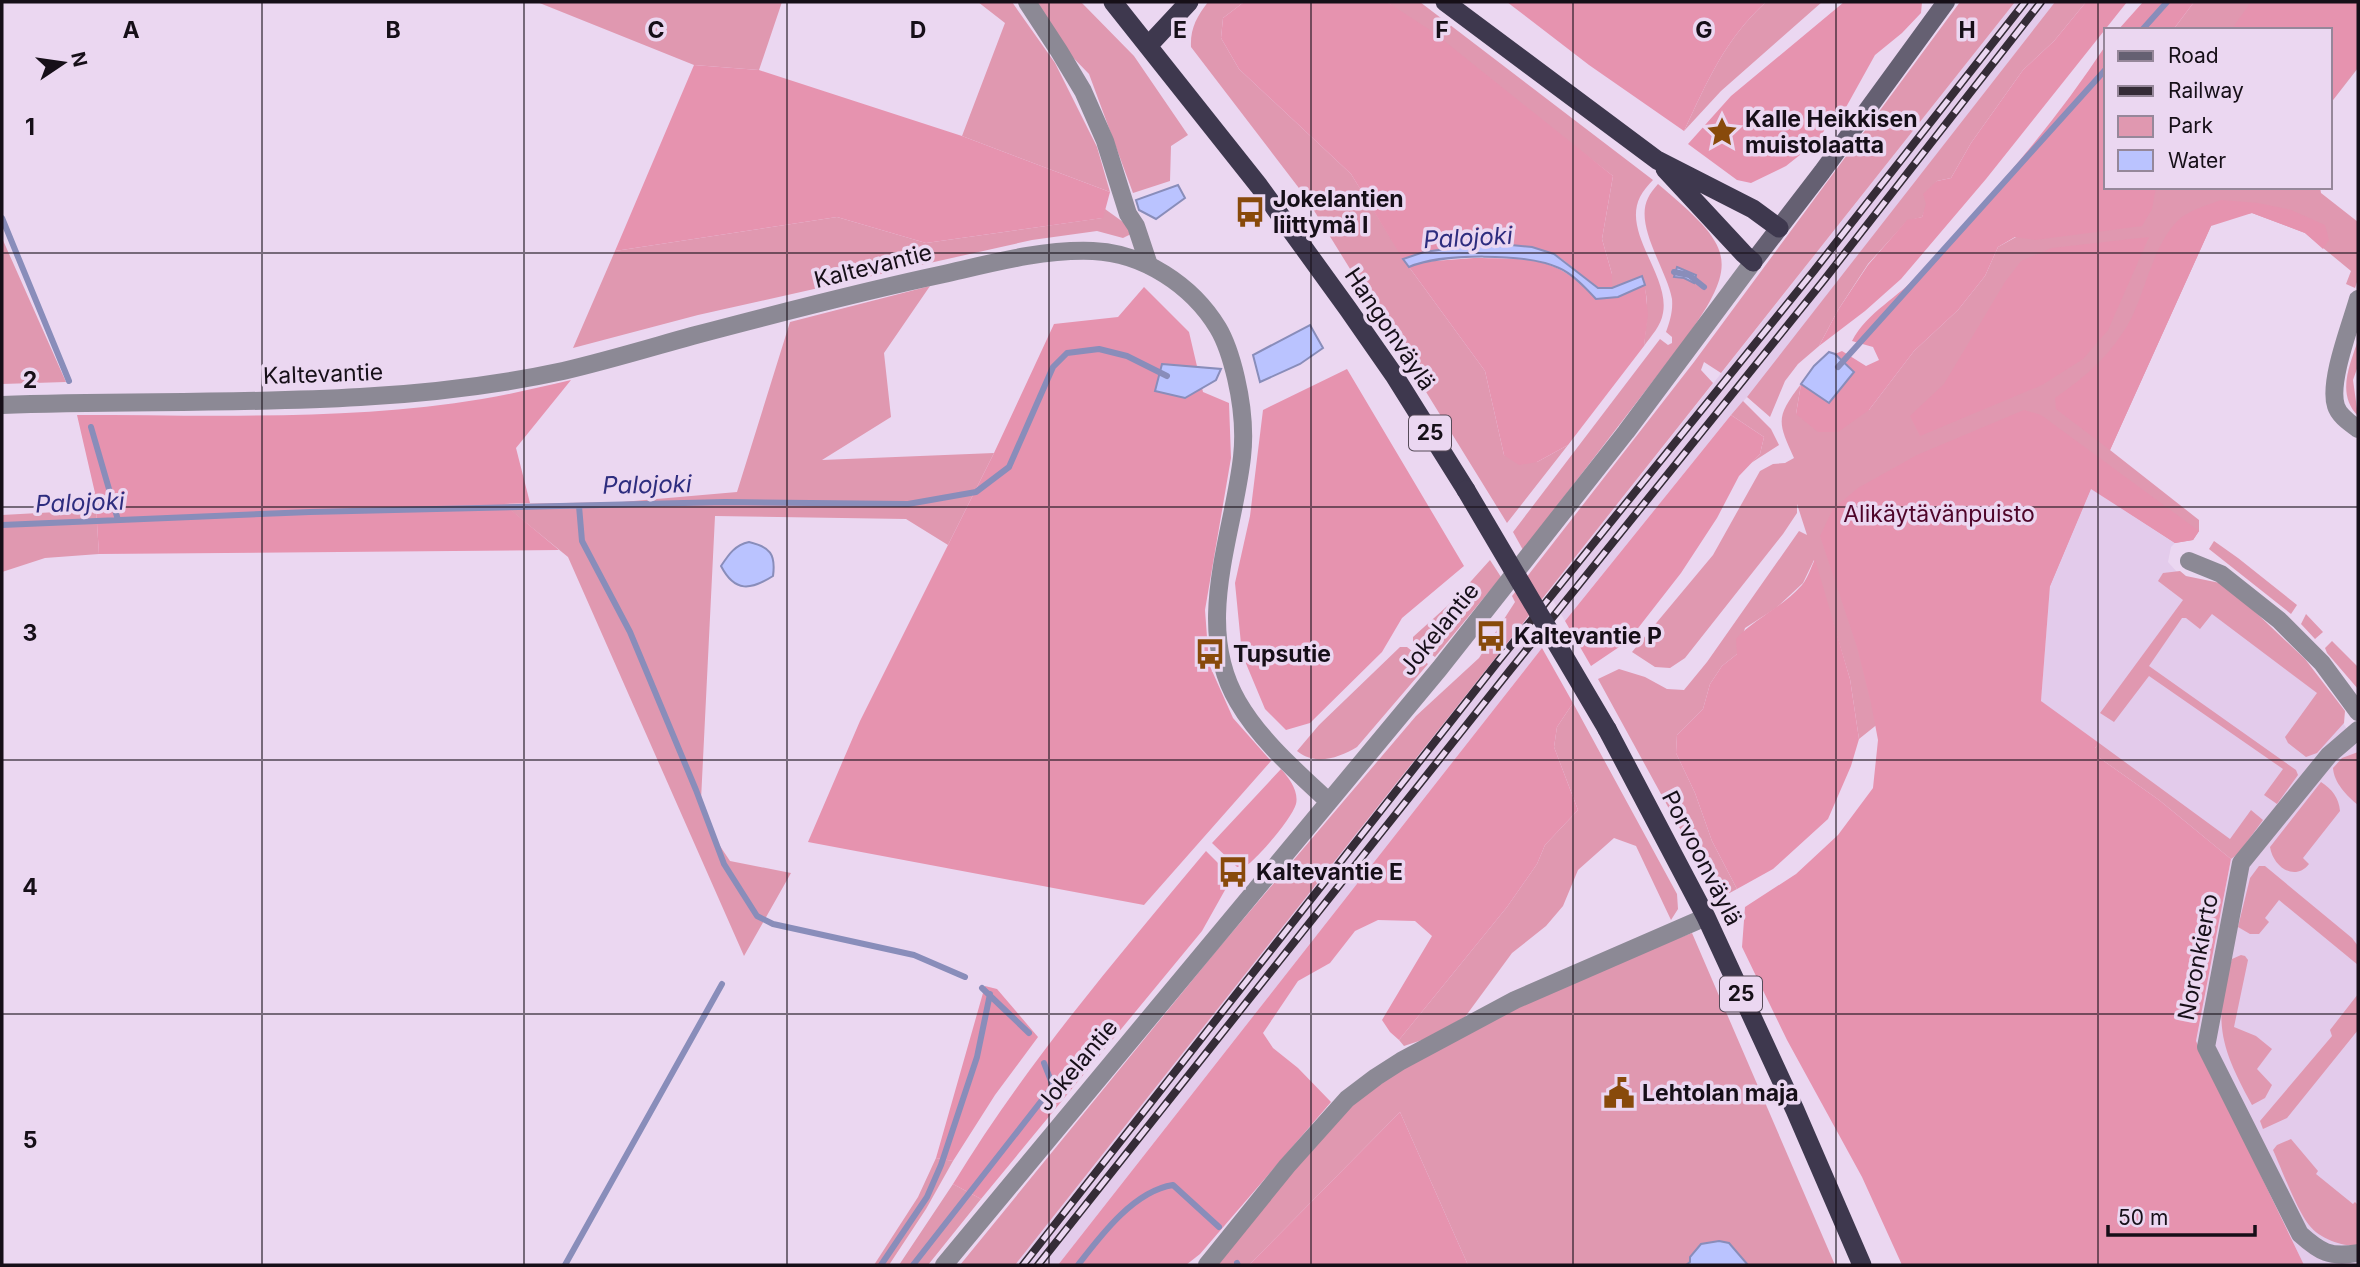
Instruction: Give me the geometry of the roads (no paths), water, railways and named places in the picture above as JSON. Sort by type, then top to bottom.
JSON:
[{"type":"highway","points":[[1148,46],[1189,2]]},
{"type":"highway","points":[[1445,2],[1657,160],[1753,209],[1779,228]]},
{"type":"highway","name":"Hangonväylä","points":[[1119,4],[1148,46],[1259,186],[1348,309],[1394,375],[1466,490]]},
{"type":"highway","points":[[1657,160],[1753,262]]},
{"type":"highway","name":"Porvoonväylä","points":[[1466,490],[1607,729],[1706,918],[1795,1110],[1862,1265]]},
{"type":"main road","name":"Jokelantie","points":[[1753,262],[1946,2]]},
{"type":"street","points":[[1027,2],[1083,92],[1105,141],[1128,214],[1136,226],[1149,265]]},
{"type":"street","name":"Kaltevantie","points":[[2,405],[389,397],[479,387],[565,370],[895,285],[1022,257],[1068,251],[1100,251],[1124,256],[1149,265],[1183,288],[1202,306],[1220,330],[1231,357],[1242,411],[1242,452],[1218,596],[1218,646],[1237,701],[1278,752],[1328,801]]},
{"type":"street","name":"Jokelantie","points":[[944,1265],[1440,668],[1626,432],[1753,262]]},
{"type":"street","points":[[2358,299],[2334,382],[2336,406],[2346,421],[2358,429]]},
{"type":"street","points":[[2189,561],[2221,574],[2279,620],[2322,663],[2358,712]]},
{"type":"street","name":"Noronkierto","points":[[2358,730],[2329,755],[2241,863],[2206,1047],[2300,1234],[2320,1251],[2342,1256],[2358,1253]]},
{"type":"street","points":[[1207,1265],[1287,1166],[1347,1099],[1376,1077],[1515,1000],[1706,918]]},
{"type":"water","points":[[1178,185],[1185,198],[1156,219],[1139,210],[1136,200]]},
{"type":"water","points":[[1491,243],[1532,247],[1554,254],[1598,288],[1612,288],[1642,276],[1645,285],[1618,297],[1596,299],[1569,274],[1545,263],[1506,257],[1462,257],[1423,262],[1409,267],[1403,259],[1424,252]]},
{"type":"water","points":[[1677,267],[1696,275],[1694,283],[1674,277]]},
{"type":"water","points":[[1310,325],[1323,348],[1300,364],[1260,382],[1253,355]]},
{"type":"water","points":[[1829,352],[1835,354],[1854,372],[1829,403],[1801,384]]},
{"type":"water","points":[[1162,364],[1221,369],[1216,380],[1185,398],[1155,391]]},
{"type":"water","points":[[749,542],[762,546],[770,553],[773,576],[751,586],[738,585],[726,575],[721,566],[736,548]]},
{"type":"water","points":[[1719,1241],[1729,1243],[1748,1265],[1686,1265],[1701,1244]]},
{"type":"waterway","points":[[2144,28],[2167,2]]},
{"type":"waterway","points":[[1838,367],[2104,71]]},
{"type":"waterway","points":[[2,218],[69,381]]},
{"type":"waterway","points":[[1674,272],[1689,275],[1704,287]]},
{"type":"waterway","name":"Palojoki","points":[[2,525],[310,512],[725,502],[908,504],[976,492],[1009,467],[1053,367],[1067,353],[1099,349],[1127,356],[1167,376]]},
{"type":"waterway","points":[[91,427],[118,520]]},
{"type":"waterway","points":[[579,506],[582,541],[630,632],[724,864],[757,916],[773,924],[914,955],[965,977]]},
{"type":"waterway","points":[[565,1265],[722,984]]},
{"type":"waterway","points":[[982,988],[1029,1033]]},
{"type":"waterway","points":[[881,1265],[927,1197],[941,1165],[977,1057],[990,994]]},
{"type":"waterway","points":[[913,1265],[1053,1086],[1044,1063]]},
{"type":"waterway","points":[[1078,1265],[1108,1228],[1132,1205],[1159,1189],[1173,1185],[1219,1227]]},
{"type":"railway","points":[[1023,1265],[1500,659],[1813,272],[2025,2]]},
{"type":"railway","points":[[1038,1265],[1824,280],[2041,2]]},
{"type":"place","name":"Kalle Heikkisen muistolaatta","points":[[1722,132]]},
{"type":"place","name":"Jokelantien liittymä I","points":[[1250,212]]},
{"type":"place","name":"Kaltevantie P","points":[[1491,636]]},
{"type":"place","name":"Tupsutie","points":[[1210,654]]},
{"type":"place","name":"Kaltevantie E","points":[[1233,872]]},
{"type":"place","name":"Lehtolan maja","points":[[1619,1093]]},
{"type":"park label","name":"Alikäytävänpuisto","points":[[1939,514]]}]
